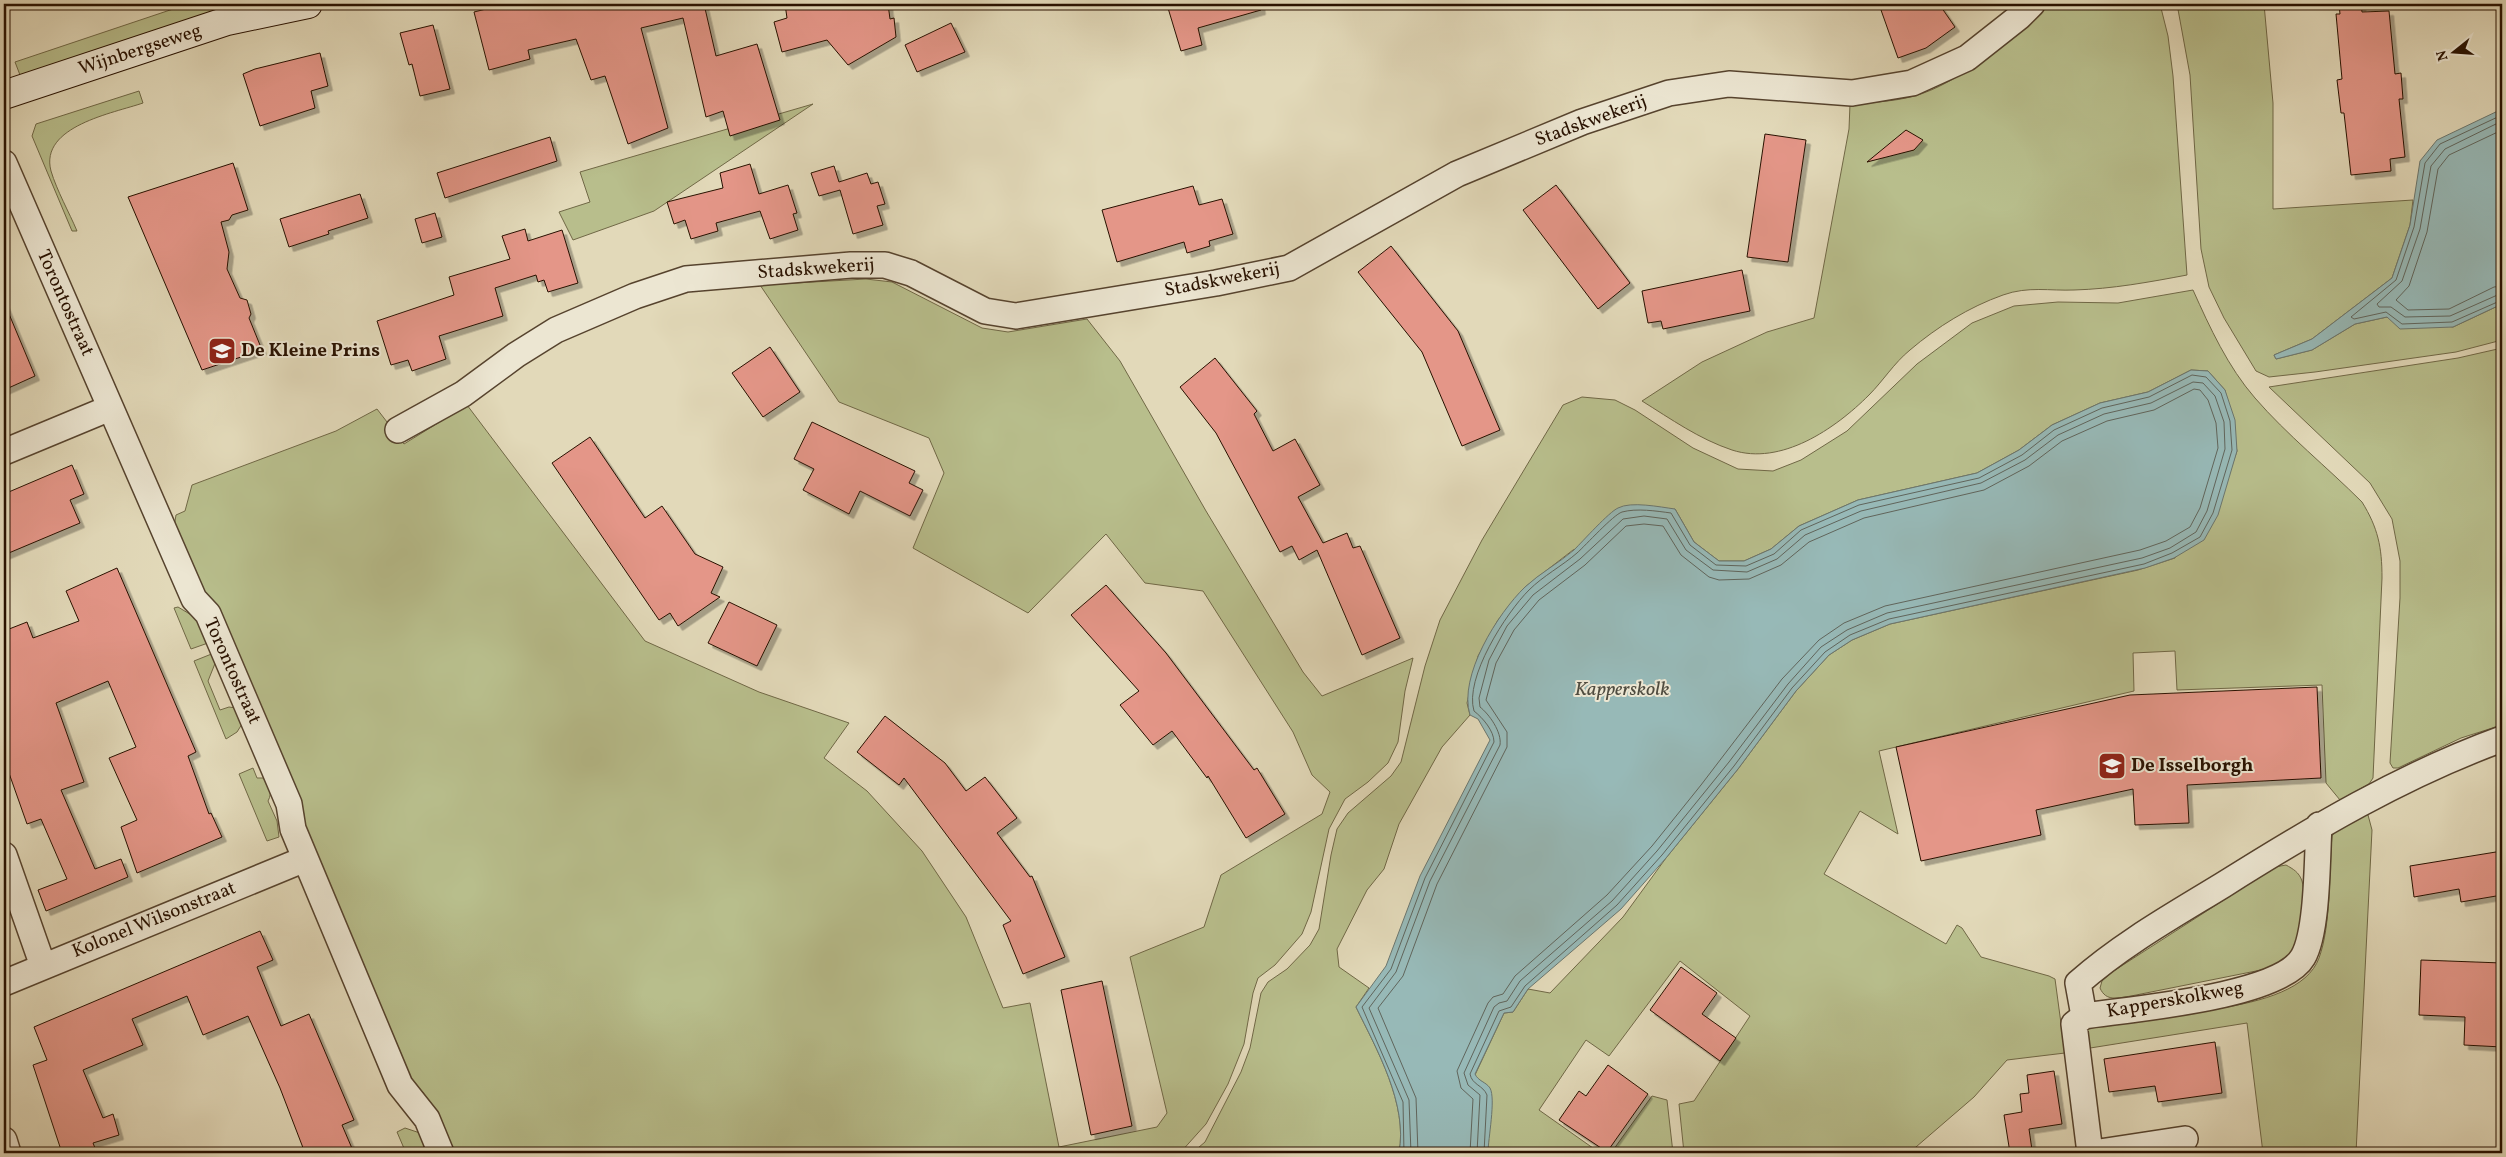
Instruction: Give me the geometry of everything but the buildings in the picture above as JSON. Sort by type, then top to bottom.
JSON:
[{"type":"street","name":"Wijnbergseweg","points":[[4,95],[226,21],[308,4]]},
{"type":"street","name":"Stadskwekerij","points":[[398,430],[463,394],[516,354],[556,330],[635,296],[686,279],[851,265],[886,265],[911,273],[985,311],[1016,316],[1216,283],[1290,268],[1457,174],[1582,122],[1669,93],[1729,84],[1852,93],[1912,83],[1966,58],[2019,17],[2032,4]]},
{"type":"street","name":"Torontostraat","points":[[4,163],[194,599],[208,614],[289,804],[293,829],[400,1085],[427,1119],[441,1153]]},
{"type":"street","points":[[4,452],[110,408]]},
{"type":"street","name":"Kapperskolkweg","points":[[2084,1016],[2078,982],[2143,934],[2318,825],[2461,754],[2502,739]]},
{"type":"street","name":"Kapperskolkweg","points":[[2185,1139],[2091,1153],[2074,1024],[2084,1016],[2210,997],[2276,979],[2294,968],[2303,956],[2310,934],[2318,825]]},
{"type":"street","points":[[4,855],[43,966]]},
{"type":"street","name":"Kolonel Wilsonstraat","points":[[4,983],[305,859]]},
{"type":"street","points":[[4,1140],[8,1153]]},
{"type":"green space","points":[[188,4],[253,4],[223,11],[20,75],[15,62]]},
{"type":"green space","points":[[2049,4],[2160,4],[2168,36],[2173,76],[2187,275],[2145,283],[2102,288],[2012,292],[1978,305],[1942,326],[1904,355],[1869,395],[1840,420],[1824,432],[1788,449],[1751,454],[1732,450],[1708,440],[1642,401],[1702,362],[1767,332],[1814,318],[1849,129],[1850,104],[1906,98],[1931,90],[1949,81],[1986,58],[2021,30]]},
{"type":"green space","points":[[2177,4],[2264,4],[2273,103],[2273,209],[2413,200],[2410,225],[2392,278],[2312,339],[2274,355],[2276,359],[2312,350],[2355,324],[2387,317],[2453,327],[2502,304],[2502,340],[2456,352],[2315,372],[2269,377],[2256,371],[2224,318],[2209,287],[2201,249],[2190,75]]},
{"type":"green space","points":[[139,91],[143,103],[82,124],[67,132],[56,143],[50,156],[51,171],[77,231],[72,231],[32,136],[36,124]]},
{"type":"green space","points":[[813,104],[654,211],[573,240],[559,212],[590,202],[580,172]]},
{"type":"green space","points":[[866,279],[892,282],[982,328],[1008,332],[1087,319],[1120,361],[1206,511],[1303,672],[1322,696],[1413,658],[1405,691],[1398,742],[1388,763],[1368,782],[1345,799],[1329,829],[1311,912],[1302,934],[1275,965],[1258,978],[1253,993],[1244,1044],[1228,1084],[1206,1124],[1180,1153],[448,1153],[423,1092],[406,1075],[302,822],[304,814],[214,604],[201,591],[174,527],[176,515],[185,511],[192,485],[336,431],[377,409],[404,444],[467,405],[645,641],[759,692],[849,723],[824,758],[867,791],[922,851],[966,917],[1003,1008],[1030,1003],[1059,1147],[1157,1127],[1167,1113],[1130,957],[1204,927],[1221,875],[1322,814],[1330,792],[1312,775],[1293,732],[1203,591],[1145,583],[1106,534],[1028,613],[913,548],[944,473],[929,438],[839,402],[760,285]]},
{"type":"green space","points":[[2193,290],[2220,347],[2245,386],[2280,425],[2362,502],[2372,520],[2380,547],[2382,578],[2373,778],[2369,784],[2340,800],[2326,783],[2322,685],[2177,690],[2175,651],[2133,653],[2134,691],[1879,751],[1898,834],[1860,811],[1824,874],[1946,944],[1957,925],[1962,928],[1981,957],[2055,979],[2065,1053],[2007,1060],[1974,1097],[1909,1153],[1684,1153],[1679,1104],[1694,1101],[1750,1016],[1680,961],[1609,1056],[1586,1040],[1539,1110],[1600,1153],[1488,1153],[1487,1085],[1477,1079],[1475,1075],[1504,1013],[1513,1012],[1528,989],[1550,993],[1623,917],[1666,858],[1738,769],[1796,691],[1829,655],[1852,640],[1890,624],[2138,570],[2175,558],[2229,474],[2237,451],[2225,390],[2208,371],[2191,370],[2148,392],[2100,403],[2052,425],[2019,450],[1977,473],[1858,500],[1799,526],[1771,549],[1744,561],[1719,561],[1694,542],[1675,509],[1573,550],[1525,587],[1498,620],[1478,656],[1467,703],[1470,715],[1442,747],[1399,824],[1384,869],[1367,890],[1337,949],[1339,967],[1369,988],[1356,1007],[1381,1059],[1395,1097],[1401,1134],[1399,1153],[1192,1153],[1205,1142],[1241,1072],[1250,1048],[1261,993],[1268,982],[1287,969],[1310,945],[1319,929],[1337,829],[1348,813],[1391,776],[1401,762],[1425,666],[1440,620],[1482,540],[1563,405],[1582,397],[1615,400],[1635,410],[1693,448],[1738,469],[1773,471],[1801,460],[1847,431],[1917,364],[1972,323],[2014,306],[2058,302],[2118,303]]},
{"type":"green space","points":[[2502,348],[2502,725],[2461,738],[2398,768],[2393,768],[2390,763],[2400,598],[2400,561],[2392,519],[2370,483],[2269,387],[2458,358]]},
{"type":"green space","points":[[178,607],[198,619],[208,643],[191,649],[174,608]]},
{"type":"green space","points":[[214,653],[216,661],[208,681],[220,710],[229,707],[236,708],[242,724],[237,732],[226,739],[194,661]]},
{"type":"green space","points":[[253,768],[257,778],[263,778],[269,786],[270,795],[268,801],[277,821],[279,837],[267,841],[239,774]]},
{"type":"green space","points":[[2361,814],[2368,815],[2372,830],[2356,1153],[2263,1153],[2247,1023],[2084,1049],[2083,1032],[2089,1026],[2113,1021],[2216,1009],[2251,1002],[2281,992],[2305,978],[2319,958],[2326,930],[2332,836],[2338,827]]},
{"type":"green space","points":[[2286,865],[2297,873],[2302,881],[2304,898],[2302,919],[2294,948],[2286,958],[2271,968],[2122,998],[2109,997],[2100,988],[2102,981],[2112,972],[2275,867]]},
{"type":"green space","points":[[1652,1096],[1667,1100],[1673,1153],[1611,1153]]},
{"type":"green space","points":[[405,1128],[420,1133],[425,1145],[420,1153],[406,1153],[397,1132]]},
{"type":"water","points":[[2502,109],[2502,304],[2453,327],[2400,329],[2387,317],[2355,324],[2312,350],[2276,359],[2274,355],[2312,339],[2392,278],[2410,225],[2420,161],[2437,140]]},
{"type":"water","name":"Kapperskolk","points":[[2191,370],[2208,371],[2225,390],[2235,420],[2237,451],[2218,515],[2204,540],[2174,558],[2145,568],[1890,624],[1852,640],[1829,655],[1796,691],[1738,769],[1666,858],[1621,909],[1528,989],[1513,1012],[1504,1013],[1475,1074],[1490,1088],[1492,1093],[1488,1153],[1399,1153],[1401,1134],[1395,1097],[1381,1059],[1356,1007],[1386,966],[1420,876],[1490,740],[1478,719],[1470,715],[1468,699],[1470,682],[1483,646],[1503,612],[1525,587],[1574,550],[1614,511],[1624,506],[1646,505],[1675,509],[1694,542],[1719,561],[1744,561],[1771,549],[1799,526],[1858,500],[1977,473],[2019,450],[2052,425],[2100,403],[2148,392]]},
{"type":"place","name":"De Kleine Prins","points":[[222,351]]},
{"type":"place","name":"De Isselborgh","points":[[2112,766]]}]
